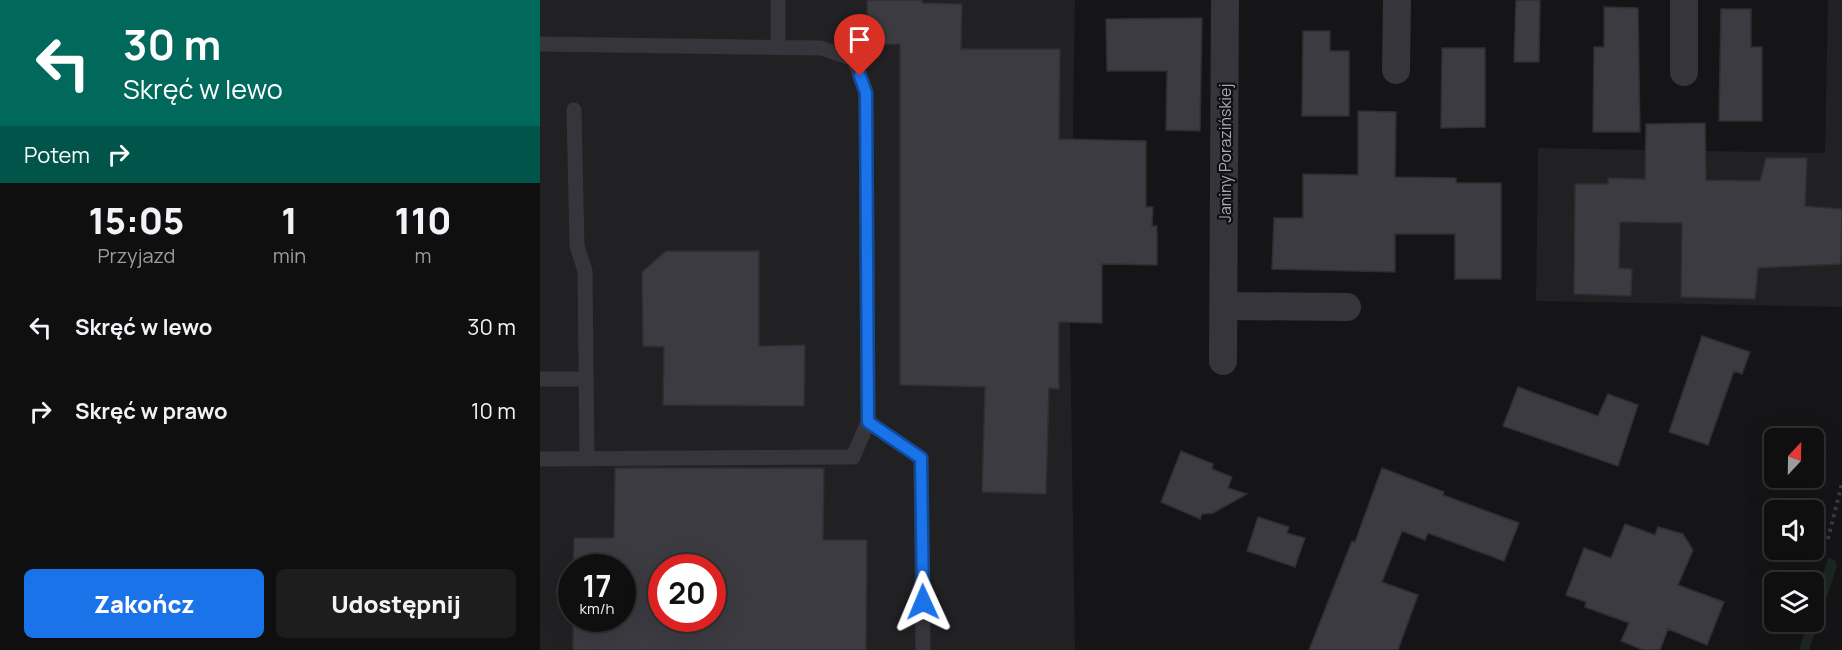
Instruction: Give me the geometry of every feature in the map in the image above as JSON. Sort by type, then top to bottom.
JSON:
[{"type":"street","name":"Janiny Porazińskiej","points":[[1223,361],[1226,0]]},
{"type":"street","points":[[1396,70],[1397,0]]},
{"type":"street","points":[[1684,0],[1684,72]]},
{"type":"street","points":[[1224,306],[1347,307]]},
{"type":"lane","points":[[778,0],[778,47]]},
{"type":"lane","points":[[540,44],[821,48],[854,58],[866,93],[868,422],[853,457],[540,459]]},
{"type":"lane","points":[[574,110],[577,246],[585,271],[587,459]]},
{"type":"lane","points":[[540,380],[586,379]]},
{"type":"lane","points":[[868,422],[921,458],[923,650]]},
{"type":"path","points":[[1828,539],[1842,483]]},
{"type":"shaded area","points":[[540,0],[1075,0],[1070,324],[1075,650],[540,650]]},
{"type":"shaded area","points":[[1828,0],[1842,0],[1842,307],[1536,301],[1538,148],[1825,153]]},
{"type":"shaded area","points":[[1828,558],[1835,560],[1837,566],[1824,605],[1824,572]]},
{"type":"shaded area","points":[[1805,632],[1815,632],[1809,650],[1799,650]]},
{"type":"building","points":[[867,0],[922,0],[922,3],[962,4],[961,49],[1060,49],[1059,139],[1146,141],[1146,207],[1153,207],[1152,226],[1157,226],[1157,265],[1102,264],[1102,323],[1059,322],[1059,389],[1049,388],[1046,494],[982,492],[985,387],[900,385],[900,44],[867,45]]},
{"type":"building","points":[[1516,0],[1540,0],[1539,62],[1514,62]]},
{"type":"building","points":[[1604,7],[1638,8],[1640,132],[1593,132],[1594,47],[1604,47]]},
{"type":"building","points":[[1721,9],[1751,9],[1751,47],[1762,47],[1762,121],[1719,121]]},
{"type":"building","points":[[1202,18],[1200,131],[1166,130],[1167,71],[1107,71],[1106,19]]},
{"type":"building","points":[[1303,31],[1330,31],[1330,51],[1349,51],[1349,116],[1302,116]]},
{"type":"building","points":[[1442,48],[1485,48],[1485,127],[1441,128]]},
{"type":"building","points":[[1358,111],[1396,112],[1395,177],[1456,178],[1456,183],[1501,183],[1501,279],[1455,279],[1455,234],[1395,234],[1395,272],[1272,269],[1274,218],[1303,218],[1303,174],[1358,175]]},
{"type":"building","points":[[1705,123],[1706,180],[1760,181],[1766,158],[1807,158],[1805,206],[1842,209],[1841,264],[1758,268],[1755,299],[1681,297],[1682,223],[1620,222],[1619,268],[1632,269],[1631,296],[1574,294],[1575,184],[1608,184],[1608,178],[1645,179],[1646,124]]},
{"type":"building","points":[[666,251],[759,251],[759,346],[805,345],[804,406],[663,405],[664,347],[643,346],[642,272]]},
{"type":"building","points":[[1702,336],[1750,352],[1742,374],[1734,371],[1708,445],[1669,432]]},
{"type":"building","points":[[1518,387],[1598,416],[1608,394],[1638,405],[1618,466],[1503,426]]},
{"type":"building","points":[[1181,451],[1213,464],[1212,469],[1232,477],[1228,488],[1247,494],[1213,513],[1202,514],[1200,519],[1161,502]]},
{"type":"building","points":[[615,468],[824,468],[823,540],[867,540],[866,650],[573,650],[573,632],[636,632],[636,554],[573,554],[574,538],[614,538]]},
{"type":"building","points":[[1382,468],[1444,492],[1443,495],[1519,523],[1504,561],[1428,533],[1425,540],[1402,531],[1382,582],[1418,595],[1398,650],[1309,650],[1352,541],[1355,542]]},
{"type":"building","points":[[1258,517],[1289,527],[1287,533],[1305,538],[1295,567],[1247,551]]},
{"type":"building","points":[[1625,524],[1655,535],[1658,527],[1683,534],[1693,550],[1678,585],[1724,602],[1707,645],[1668,629],[1660,650],[1643,650],[1621,641],[1629,623],[1585,607],[1586,602],[1566,595],[1584,548],[1611,558]]},
{"type":"route","points":[[860,76],[866,93],[868,422],[921,458],[923,602]]}]
